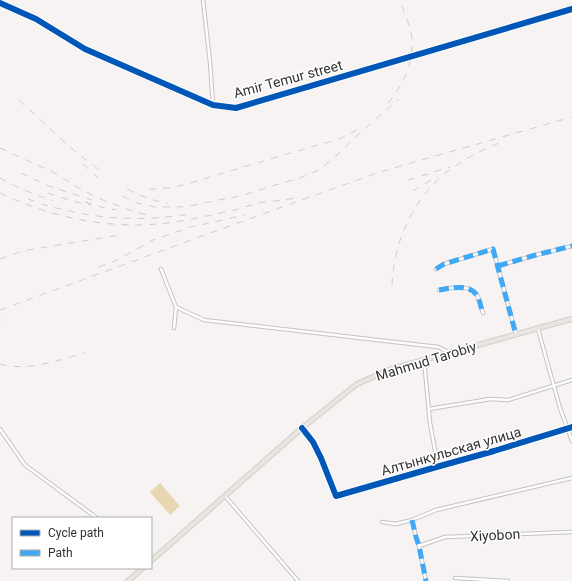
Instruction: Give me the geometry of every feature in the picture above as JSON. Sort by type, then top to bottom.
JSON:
[{"type":"main road","name":"Mahmud Tarobiy","points":[[152,559],[302,428],[357,384],[391,369],[572,319]]},
{"type":"main road","points":[[128,581],[142,569]]},
{"type":"street","points":[[203,0],[213,105]]},
{"type":"street","name":"Amir Temur street","points":[[0,3],[36,19],[86,49],[213,105],[236,108],[572,9]]},
{"type":"street","points":[[498,266],[572,246]]},
{"type":"street","points":[[436,269],[444,264],[493,249],[516,335]]},
{"type":"street","points":[[161,269],[176,307],[174,328]]},
{"type":"street","points":[[439,290],[462,287],[471,290],[478,297],[482,313]]},
{"type":"street","points":[[176,307],[204,320],[436,347],[448,353]]},
{"type":"street","points":[[538,328],[560,408],[572,441]]},
{"type":"street","points":[[424,360],[430,423],[438,466]]},
{"type":"street","points":[[429,409],[490,399],[508,400],[572,380]]},
{"type":"street","name":"Алтынкульская улица","points":[[302,428],[313,442],[336,496],[572,427]]},
{"type":"street","points":[[0,429],[25,465],[96,517]]},
{"type":"street","points":[[382,522],[396,524],[412,520],[436,510],[572,478]]},
{"type":"street","points":[[225,496],[298,581]]},
{"type":"street","points":[[412,520],[426,581]]},
{"type":"street","name":"Xiyobon","points":[[419,546],[445,537],[572,532]]},
{"type":"street","points":[[455,578],[508,581]]},
{"type":"shaded area","points":[[160,483],[180,506],[170,515],[150,492]]},
{"type":"railway","points":[[388,103],[403,81],[411,56],[412,38],[400,0]]},
{"type":"railway","points":[[123,196],[131,201],[154,207],[180,207],[240,196],[302,177],[319,170],[334,158],[399,99]]},
{"type":"railway","points":[[19,100],[72,149],[102,172]]},
{"type":"railway","points":[[0,310],[374,174],[572,117]]},
{"type":"railway","points":[[149,189],[169,188],[198,181],[336,140],[360,128]]},
{"type":"railway","points":[[392,285],[393,270],[400,239],[406,225],[422,198],[443,175],[456,165],[479,152],[502,142]]},
{"type":"railway","points":[[0,148],[53,172],[82,190],[105,201],[138,213],[149,215]]},
{"type":"railway","points":[[83,164],[98,178]]},
{"type":"railway","points":[[408,180],[450,167]]},
{"type":"railway","points":[[21,173],[49,186],[92,200]]},
{"type":"railway","points":[[413,191],[438,176]]},
{"type":"railway","points":[[0,178],[19,188],[53,201]]},
{"type":"railway","points":[[127,189],[147,198],[168,203]]},
{"type":"railway","points":[[0,193],[42,210],[64,216],[86,221],[130,225],[182,221],[235,210],[258,203],[295,198]]},
{"type":"railway","points":[[48,193],[91,205]]},
{"type":"railway","points":[[28,199],[44,205],[77,213],[109,217],[158,218],[190,214]]},
{"type":"railway","points":[[85,202],[116,210]]},
{"type":"railway","points":[[99,267],[117,260],[153,240],[191,227],[245,215]]},
{"type":"railway","points":[[0,259],[22,251],[120,235]]},
{"type":"railway","points":[[0,364],[21,367],[32,366],[54,362],[85,353]]},
{"type":"marked path","points":[[498,266],[572,246]]},
{"type":"marked path","points":[[436,269],[444,264],[493,249],[516,335]]},
{"type":"marked path","points":[[439,290],[449,288],[466,288],[471,290],[478,297],[483,313]]},
{"type":"marked path","points":[[412,520],[426,581]]},
{"type":"cycle path","points":[[0,3],[36,19],[85,49],[213,105],[236,108],[572,9]]},
{"type":"cycle path","points":[[302,428],[313,442],[336,496],[572,427]]}]
